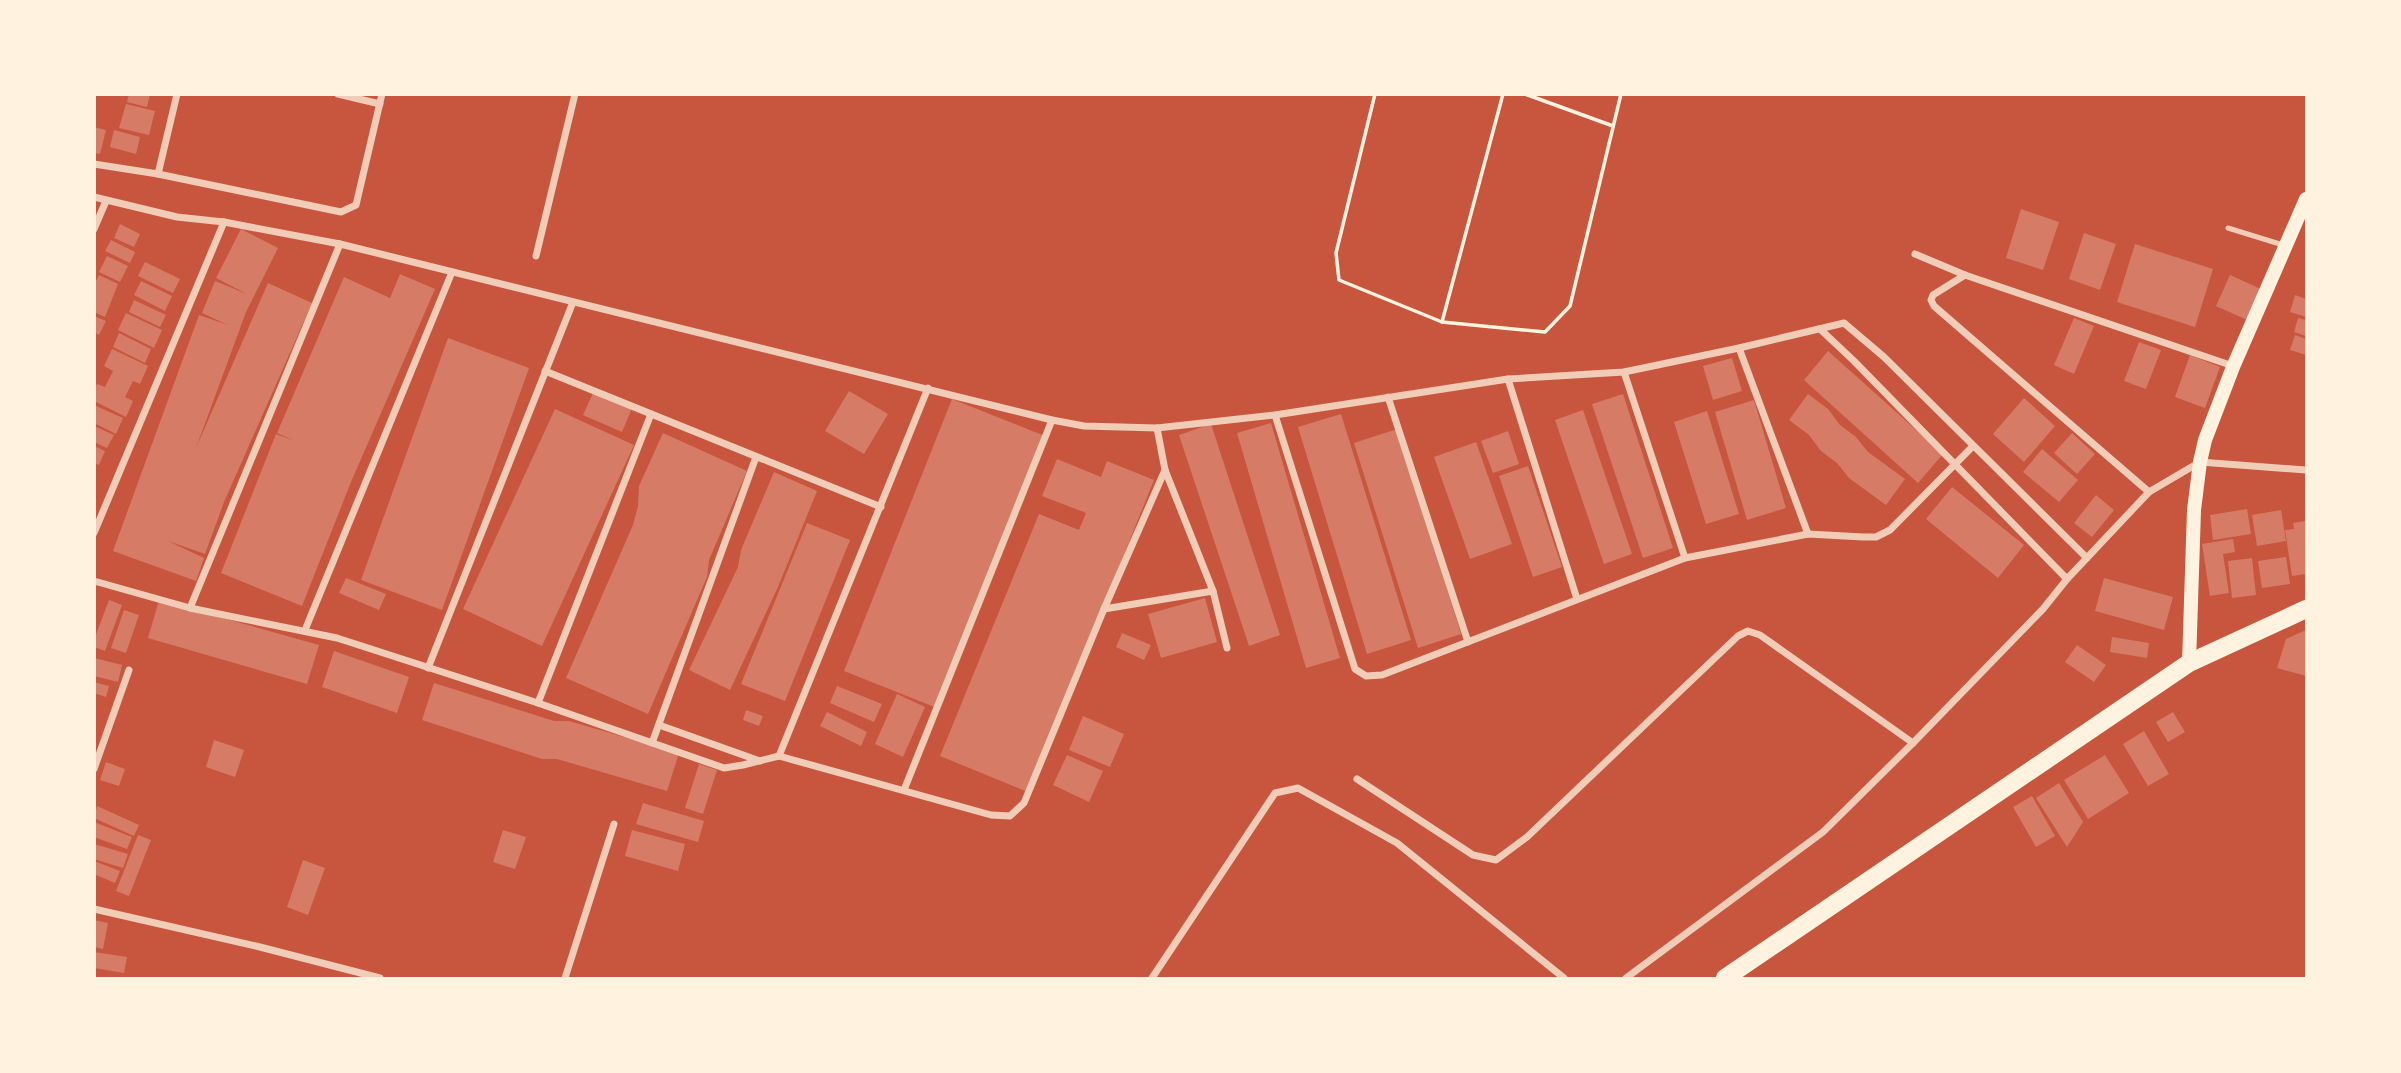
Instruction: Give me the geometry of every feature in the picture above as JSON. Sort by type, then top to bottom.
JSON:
[{"type":"main road","points":[[2189,663],[2194,509],[2204,440],[2306,199]]},
{"type":"main road","points":[[1725,978],[2189,663],[2306,609]]},
{"type":"street","points":[[158,174],[177,94]]},
{"type":"street","points":[[338,94],[380,104]]},
{"type":"street","points":[[94,164],[158,174],[341,212],[356,205],[382,94]]},
{"type":"street","points":[[536,256],[575,94]]},
{"type":"street","points":[[94,197],[177,217],[224,222],[340,244],[1084,426],[1157,428],[1275,415],[1508,379],[1624,373],[1844,323],[1884,357],[2087,558]]},
{"type":"street","points":[[94,229],[106,201]]},
{"type":"street","points":[[94,533],[224,222]]},
{"type":"street","points":[[190,608],[340,244]]},
{"type":"street","points":[[1915,254],[1965,275],[2233,367]]},
{"type":"street","points":[[305,630],[452,272]]},
{"type":"street","points":[[1965,275],[1933,295],[1931,300],[1934,306],[2148,492]]},
{"type":"street","points":[[428,668],[572,302]]},
{"type":"street","points":[[1820,329],[1854,360],[2067,579]]},
{"type":"street","points":[[1739,348],[1808,534]]},
{"type":"street","points":[[545,371],[881,507]]},
{"type":"street","points":[[1624,373],[1685,558]]},
{"type":"street","points":[[1508,379],[1577,599]]},
{"type":"street","points":[[779,756],[928,388]]},
{"type":"street","points":[[1388,397],[1468,642]]},
{"type":"street","points":[[538,702],[651,414]]},
{"type":"street","points":[[1275,415],[1355,669],[1366,676],[1382,675],[1685,558],[1808,534],[1877,537],[1890,530],[1973,446]]},
{"type":"street","points":[[904,790],[1052,420]]},
{"type":"street","points":[[1157,428],[1165,470],[1213,591],[1227,648]]},
{"type":"street","points":[[652,743],[756,457]]},
{"type":"street","points":[[1626,978],[1823,832],[2043,609],[2067,579],[2148,492],[2200,462],[2306,470]]},
{"type":"street","points":[[94,581],[190,608],[305,630],[538,702],[724,768],[779,756],[991,815],[1010,816],[1024,803],[1165,470]]},
{"type":"street","points":[[1104,609],[1213,591]]},
{"type":"street","points":[[1357,779],[1473,855],[1496,860],[1527,837],[1738,636],[1748,631],[1760,635],[1913,743]]},
{"type":"street","points":[[94,769],[128,670]]},
{"type":"street","points":[[659,725],[760,761]]},
{"type":"street","points":[[1152,978],[1275,793],[1298,789],[1397,843],[1564,978]]},
{"type":"street","points":[[565,978],[614,824]]},
{"type":"street","points":[[94,909],[380,978]]},
{"type":"lane","points":[[2228,228],[2286,246]]},
{"type":"path","points":[[1375,94],[1335,253],[1339,280],[1442,323],[1545,332],[1570,306],[1621,94]]},
{"type":"path","points":[[1442,323],[1503,94]]},
{"type":"path","points":[[1525,94],[1613,126]]},
{"type":"building","points":[[129,94],[150,94],[147,107],[127,102]]},
{"type":"building","points":[[126,104],[155,111],[149,135],[119,128]]},
{"type":"building","points":[[94,127],[106,130],[100,154],[94,153]]},
{"type":"building","points":[[114,130],[140,137],[136,154],[110,147]]},
{"type":"building","points":[[2021,209],[2059,222],[2043,270],[2006,258]]},
{"type":"building","points":[[120,224],[140,234],[134,247],[114,238]]},
{"type":"building","points":[[241,229],[278,248],[246,312],[196,448],[268,283],[312,303],[224,502],[205,554],[168,541],[204,558],[196,581],[113,551],[199,315],[228,325],[202,313],[215,281],[247,294],[216,278]]},
{"type":"building","points":[[2084,233],[2116,244],[2100,290],[2069,279]]},
{"type":"building","points":[[111,240],[135,252],[130,263],[105,251]]},
{"type":"building","points":[[2135,244],[2213,269],[2195,327],[2117,302]]},
{"type":"building","points":[[107,256],[128,266],[120,282],[99,272]]},
{"type":"building","points":[[145,262],[180,279],[173,293],[138,276]]},
{"type":"building","points":[[400,274],[435,289],[351,482],[302,606],[221,573],[276,434],[295,441],[277,433],[344,277],[390,298]]},
{"type":"building","points":[[99,275],[118,284],[105,317],[94,312],[94,285]]},
{"type":"building","points":[[2230,275],[2261,289],[2247,320],[2216,306]]},
{"type":"building","points":[[141,281],[172,296],[165,311],[134,295]]},
{"type":"building","points":[[2295,295],[2306,299],[2306,317],[2290,312]]},
{"type":"building","points":[[134,300],[166,315],[160,327],[129,312]]},
{"type":"building","points":[[126,313],[162,330],[154,348],[118,330]]},
{"type":"building","points":[[94,316],[106,321],[99,335],[94,332]]},
{"type":"building","points":[[2074,318],[2094,326],[2074,374],[2054,365]]},
{"type":"building","points":[[2298,318],[2306,320],[2306,336],[2294,332]]},
{"type":"building","points":[[119,333],[151,349],[145,363],[113,347]]},
{"type":"building","points":[[2295,335],[2306,339],[2306,355],[2290,350]]},
{"type":"building","points":[[448,338],[529,368],[442,610],[361,580]]},
{"type":"building","points":[[2139,342],[2161,350],[2146,389],[2124,381]]},
{"type":"building","points":[[112,349],[148,366],[140,384],[133,381],[125,397],[133,401],[126,417],[94,401],[97,384],[105,387],[113,371],[104,366]]},
{"type":"building","points":[[1828,351],[1943,454],[1918,483],[1804,380]]},
{"type":"building","points":[[2190,355],[2220,367],[2205,408],[2175,397]]},
{"type":"building","points":[[1732,358],[1742,391],[1713,400],[1703,366]]},
{"type":"building","points":[[594,391],[632,408],[622,432],[583,415]]},
{"type":"building","points":[[849,391],[888,414],[864,454],[825,431]]},
{"type":"building","points":[[1623,394],[1673,548],[1643,558],[1592,404]]},
{"type":"building","points":[[1808,394],[1828,409],[1840,425],[1856,437],[1868,452],[1905,479],[1886,505],[1849,478],[1837,463],[1821,451],[1809,435],[1789,420]]},
{"type":"building","points":[[2024,398],[2055,426],[2024,462],[1993,434]]},
{"type":"building","points":[[952,399],[1045,436],[937,708],[844,671]]},
{"type":"building","points":[[1754,400],[1786,508],[1747,520],[1715,412]]},
{"type":"building","points":[[94,405],[123,418],[116,434],[94,423]]},
{"type":"building","points":[[555,409],[634,445],[542,646],[463,609]]},
{"type":"building","points":[[1583,410],[1632,554],[1604,564],[1555,420]]},
{"type":"building","points":[[1707,411],[1739,514],[1706,524],[1674,422]]},
{"type":"building","points":[[1341,414],[1411,640],[1367,654],[1298,427]]},
{"type":"building","points":[[1271,423],[1340,658],[1306,668],[1237,433]]},
{"type":"building","points":[[1211,424],[1280,635],[1249,646],[1179,435]]},
{"type":"building","points":[[94,426],[114,435],[107,448],[94,442]]},
{"type":"building","points":[[1397,429],[1461,634],[1418,648],[1354,443]]},
{"type":"building","points":[[1508,431],[1519,464],[1493,473],[1481,441]]},
{"type":"building","points":[[663,433],[747,471],[709,560],[707,577],[648,714],[566,678],[633,525],[639,486]]},
{"type":"building","points":[[2072,433],[2095,454],[2077,474],[2054,453]]},
{"type":"building","points":[[1476,442],[1512,544],[1470,559],[1434,457]]},
{"type":"building","points":[[94,446],[105,451],[99,465],[94,463]]},
{"type":"building","points":[[2042,449],[2078,480],[2059,502],[2023,472]]},
{"type":"building","points":[[1057,459],[1101,477],[1107,461],[1154,480],[1028,792],[940,756],[1039,514],[1079,530],[1086,513],[1042,496]]},
{"type":"building","points":[[1528,466],[1562,567],[1533,577],[1499,476]]},
{"type":"building","points":[[774,472],[817,491],[778,587],[730,690],[689,670],[738,567],[741,550]]},
{"type":"building","points":[[1952,487],[2024,545],[1998,578],[1926,519]]},
{"type":"building","points":[[2096,495],[2114,510],[2092,537],[2074,523]]},
{"type":"building","points":[[2247,509],[2251,534],[2213,540],[2210,515]]},
{"type":"building","points":[[2281,510],[2286,541],[2257,546],[2252,515]]},
{"type":"building","points":[[2305,521],[2306,574],[2292,576],[2285,530],[2294,529],[2293,523]]},
{"type":"building","points":[[807,523],[850,540],[785,701],[741,684]]},
{"type":"building","points":[[2233,539],[2235,552],[2223,554],[2229,593],[2210,596],[2202,544]]},
{"type":"building","points":[[2286,557],[2290,584],[2262,588],[2258,561]]},
{"type":"building","points":[[2252,558],[2256,595],[2232,598],[2228,561]]},
{"type":"building","points":[[346,578],[386,594],[379,610],[339,593]]},
{"type":"building","points":[[2104,578],[2173,597],[2164,630],[2095,611]]},
{"type":"building","points":[[1205,598],[1217,642],[1161,658],[1148,614]]},
{"type":"building","points":[[109,600],[122,605],[105,651],[94,647],[94,640]]},
{"type":"building","points":[[159,600],[319,645],[307,684],[148,638]]},
{"type":"building","points":[[124,610],[139,615],[126,653],[111,648]]},
{"type":"building","points":[[2306,630],[2306,676],[2277,668],[2286,639]]},
{"type":"building","points":[[1122,633],[1151,645],[1144,660],[1116,647]]},
{"type":"building","points":[[2112,637],[2149,643],[2147,658],[2110,652]]},
{"type":"building","points":[[2077,645],[2106,665],[2094,682],[2065,662]]},
{"type":"building","points":[[334,651],[409,677],[397,713],[322,687]]},
{"type":"building","points":[[94,658],[122,665],[118,682],[94,676]]},
{"type":"building","points":[[94,682],[109,686],[106,697],[94,693]]},
{"type":"building","points":[[434,683],[554,721],[569,721],[679,753],[667,791],[557,759],[542,759],[422,720]]},
{"type":"building","points":[[837,686],[882,704],[874,722],[830,703]]},
{"type":"building","points":[[897,694],[925,707],[903,757],[875,744]]},
{"type":"building","points":[[746,710],[763,716],[759,726],[743,720]]},
{"type":"building","points":[[827,712],[867,732],[861,746],[820,726]]},
{"type":"building","points":[[2173,712],[2185,732],[2168,742],[2156,722]]},
{"type":"building","points":[[1083,716],[1124,734],[1110,767],[1069,750]]},
{"type":"building","points":[[2144,731],[2169,774],[2148,786],[2123,744]]},
{"type":"building","points":[[214,740],[244,750],[235,777],[206,767]]},
{"type":"building","points":[[1067,755],[1103,771],[1089,802],[1053,785]]},
{"type":"building","points":[[2105,755],[2129,793],[2088,819],[2064,780]]},
{"type":"building","points":[[106,762],[125,769],[119,786],[100,780]]},
{"type":"building","points":[[699,764],[717,770],[703,814],[685,808]]},
{"type":"building","points":[[2059,783],[2083,822],[2067,847],[2036,798]]},
{"type":"building","points":[[2032,796],[2055,836],[2036,847],[2013,807]]},
{"type":"building","points":[[643,803],[704,821],[698,842],[636,824]]},
{"type":"building","points":[[97,806],[139,825],[134,836],[94,818]]},
{"type":"building","points":[[94,822],[132,837],[127,849],[94,837]]},
{"type":"building","points":[[503,830],[526,837],[515,869],[493,862]]},
{"type":"building","points":[[632,830],[685,844],[678,871],[625,856]]},
{"type":"building","points":[[138,835],[151,840],[129,896],[116,891]]},
{"type":"building","points":[[94,844],[128,854],[123,868],[94,859]]},
{"type":"building","points":[[303,860],[325,868],[308,915],[287,907]]},
{"type":"building","points":[[94,861],[120,871],[115,883],[94,874]]},
{"type":"building","points":[[94,920],[108,923],[103,949],[94,947]]},
{"type":"building","points":[[94,952],[127,957],[124,973],[94,968]]}]
